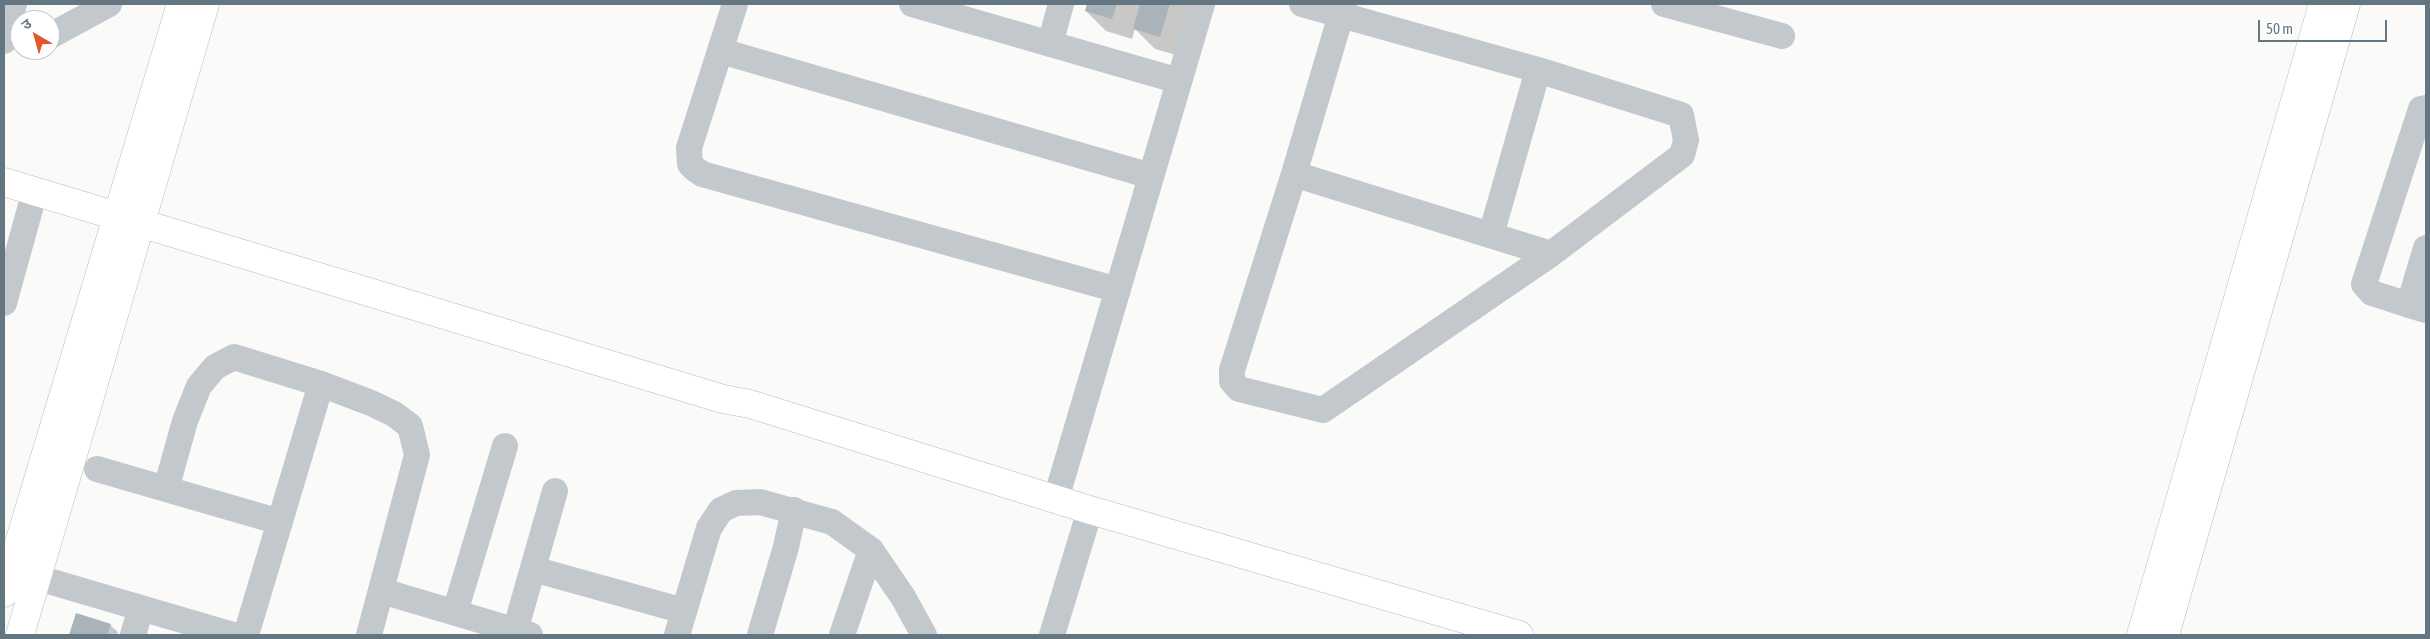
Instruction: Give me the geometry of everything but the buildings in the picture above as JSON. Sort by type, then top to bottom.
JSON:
[{"type":"main road","points":[[20,635],[130,219],[181,4]]},
{"type":"main road","points":[[4,593],[130,219],[205,4]]},
{"type":"main road","points":[[2141,635],[2323,4]]},
{"type":"main road","points":[[2165,635],[2346,4]]},
{"type":"main road","points":[[4,182],[723,399],[750,404],[1090,510],[1519,635]]},
{"type":"street","points":[[4,41],[14,4]]},
{"type":"street","points":[[60,28],[84,10],[109,4]]},
{"type":"street","points":[[735,4],[689,148],[690,164],[702,174],[1118,290]]},
{"type":"street","points":[[912,4],[946,8],[1050,44],[1179,81]]},
{"type":"street","points":[[1050,44],[1061,4]]},
{"type":"street","points":[[1056,499],[1202,4]]},
{"type":"street","points":[[1302,4],[1343,9],[1681,115],[1686,140],[1682,156],[1551,254],[1323,410],[1239,389],[1232,381],[1232,370],[1294,174],[1343,9]]},
{"type":"street","points":[[1664,4],[1782,36]]},
{"type":"street","points":[[721,51],[1151,176]]},
{"type":"street","points":[[1490,235],[1538,70]]},
{"type":"street","points":[[2426,108],[2422,108],[2364,284],[2372,292],[2418,307],[2426,248]]},
{"type":"street","points":[[1294,174],[1551,254]]},
{"type":"street","points":[[4,303],[35,191]]},
{"type":"street","points":[[166,489],[185,420],[199,386],[215,367],[234,357],[321,384],[372,403],[394,414],[410,426],[417,455],[369,635]]},
{"type":"street","points":[[246,635],[321,384]]},
{"type":"street","points":[[456,612],[505,446]]},
{"type":"street","points":[[97,469],[280,522]]},
{"type":"street","points":[[382,590],[522,633],[533,569],[555,491]]},
{"type":"street","points":[[533,569],[680,623],[709,528],[721,510],[736,503],[760,502],[832,522],[871,550],[903,597],[924,635]]},
{"type":"street","points":[[760,635],[786,547],[794,510]]},
{"type":"street","points":[[1052,635],[1090,510]]},
{"type":"street","points":[[842,635],[871,550]]},
{"type":"street","points":[[52,582],[233,635]]},
{"type":"street","points":[[133,635],[141,608]]}]
